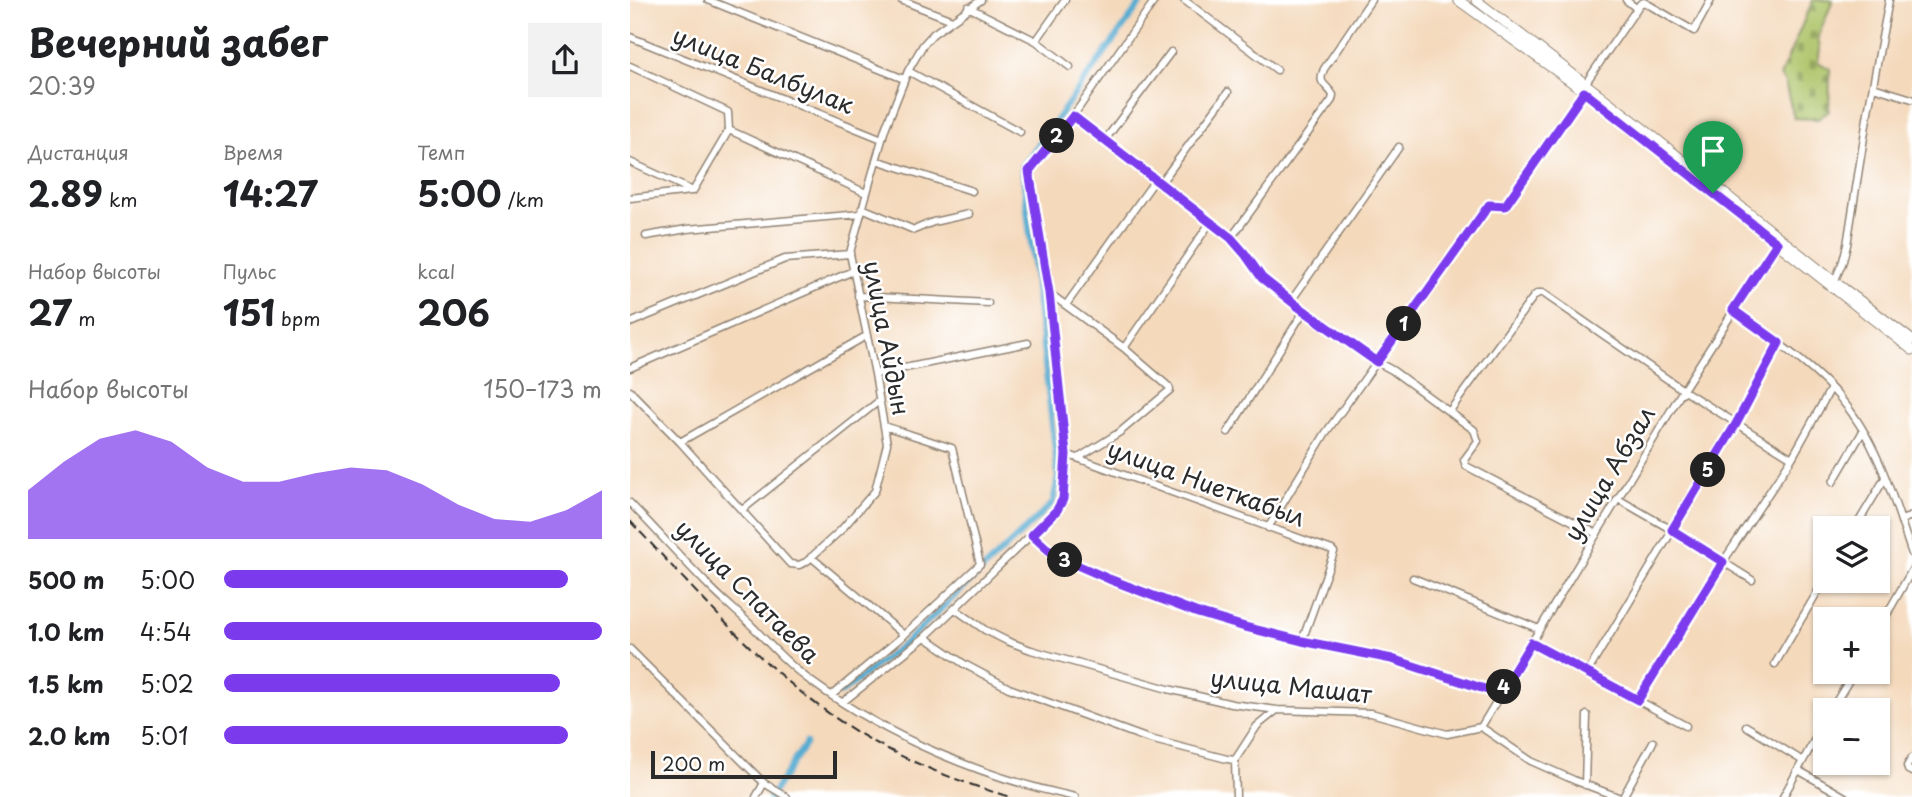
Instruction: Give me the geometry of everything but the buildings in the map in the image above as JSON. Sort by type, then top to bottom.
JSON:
[{"type":"main road","points":[[1458,0],[1584,88],[1774,232],[1912,350]]},
{"type":"main road","points":[[1478,1],[1777,243],[1912,340]]},
{"type":"street","points":[[708,0],[904,79]]},
{"type":"street","points":[[901,0],[952,20]]},
{"type":"street","name":"улица Айдын","points":[[799,565],[806,562],[841,530],[876,491],[887,444],[850,254],[882,139],[904,79],[928,40],[968,7],[981,0]]},
{"type":"street","points":[[1036,41],[1065,0]]},
{"type":"street","points":[[843,702],[925,637],[1057,510],[1063,499],[1066,454],[1049,293],[1029,171],[1073,116],[1155,0]]},
{"type":"street","points":[[1184,0],[1277,70]]},
{"type":"street","points":[[1231,238],[1332,100],[1333,95],[1322,83],[1321,76],[1371,0]]},
{"type":"street","points":[[1626,0],[1636,8]]},
{"type":"street","points":[[1268,528],[1325,433],[1489,205],[1505,206],[1636,8],[1644,2],[1694,31],[1711,0]]},
{"type":"street","points":[[1834,284],[1847,244],[1889,0]]},
{"type":"street","points":[[968,7],[1036,41],[1070,67]]},
{"type":"street","name":"улица Балбулак","points":[[630,37],[882,139]]},
{"type":"street","points":[[1105,141],[1171,52]]},
{"type":"street","name":"улица Балбулак","points":[[630,66],[728,112],[729,130]]},
{"type":"street","points":[[908,71],[1020,132]]},
{"type":"street","points":[[1873,88],[1912,99]]},
{"type":"street","points":[[1066,305],[1228,92]]},
{"type":"street","points":[[1073,116],[1231,238],[1262,278],[1291,302],[1392,370],[1474,430],[1478,441],[1464,460],[1466,466],[1597,534]]},
{"type":"street","points":[[693,191],[729,130],[866,193]]},
{"type":"street","points":[[1291,302],[1399,147]]},
{"type":"street","points":[[876,160],[972,191]]},
{"type":"street","points":[[630,162],[693,191]]},
{"type":"street","points":[[630,198],[693,191]]},
{"type":"street","points":[[646,236],[687,229],[861,211],[914,230],[933,222],[969,214]]},
{"type":"street","points":[[1124,348],[1210,223]]},
{"type":"street","name":"улица Абзал","points":[[1481,727],[1683,390],[1777,243]]},
{"type":"street","points":[[630,323],[785,259],[850,254]]},
{"type":"street","points":[[630,368],[853,271]]},
{"type":"street","points":[[1049,293],[1124,348],[1170,390],[1120,432],[1078,458]]},
{"type":"street","points":[[1449,412],[1534,296],[1543,293],[1683,390],[1792,458]]},
{"type":"street","points":[[858,296],[988,303]]},
{"type":"street","points":[[1733,310],[1779,343],[1831,388],[1855,416],[1885,478],[1912,554]]},
{"type":"street","points":[[1228,432],[1304,311]]},
{"type":"street","points":[[680,442],[866,336]]},
{"type":"street","points":[[1587,673],[1736,424],[1779,343]]},
{"type":"street","points":[[875,374],[1028,344]]},
{"type":"street","points":[[1638,700],[1723,562],[1792,458],[1831,388]]},
{"type":"street","name":"улица Спатаева","points":[[630,391],[790,564],[799,565]]},
{"type":"street","points":[[742,510],[879,401]]},
{"type":"street","points":[[832,695],[904,635],[980,564],[952,448],[884,426]]},
{"type":"street","points":[[1833,482],[1863,431]]},
{"type":"street","name":"улица Ниеткабыл","points":[[1066,454],[1332,550],[1334,552],[1302,641]]},
{"type":"street","points":[[1862,516],[1885,478]]},
{"type":"street","points":[[1618,499],[1752,580]]},
{"type":"street","name":"улица Спатаева","points":[[630,503],[764,639],[803,675],[832,695],[867,718],[910,740],[971,766],[1075,797]]},
{"type":"street","points":[[1900,520],[1912,516]]},
{"type":"street","points":[[1032,535],[1054,555],[1198,613],[1302,641],[1392,659],[1500,694]]},
{"type":"street","points":[[811,557],[904,635]]},
{"type":"street","points":[[1890,609],[1912,570]]},
{"type":"street","points":[[1413,578],[1539,629]]},
{"type":"street","points":[[1775,664],[1817,593]]},
{"type":"street","name":"улица Машат","points":[[955,609],[985,630],[1031,650],[1232,705],[1277,710],[1371,713],[1447,734],[1481,727]]},
{"type":"street","points":[[925,637],[964,664],[1009,688],[1146,738],[1235,760]]},
{"type":"street","points":[[1531,643],[1686,726]]},
{"type":"street","points":[[630,649],[767,785],[786,797]]},
{"type":"street","points":[[1236,797],[1235,760],[1257,726],[1277,710]]},
{"type":"street","points":[[1585,785],[1587,715]]},
{"type":"street","points":[[1746,726],[1803,761]]},
{"type":"street","points":[[1481,727],[1531,761],[1620,797],[1653,742]]},
{"type":"street","points":[[1783,797],[1813,743]]},
{"type":"street","points":[[1912,758],[1907,766],[1912,772]]},
{"type":"street","points":[[1798,769],[1846,797]]},
{"type":"street","points":[[756,797],[767,785]]},
{"type":"green space","points":[[1813,0],[1833,0],[1818,37],[1818,62],[1830,69],[1829,111],[1818,119],[1794,118],[1785,83],[1780,76]]},
{"type":"waterway","points":[[841,693],[906,642],[1053,503],[1058,476],[1022,167],[1143,0]]},
{"type":"waterway","points":[[770,797],[806,743]]},
{"type":"railway","points":[[630,521],[737,634],[794,687],[825,710],[857,732],[912,761],[1010,797]]},
{"type":"route","points":[[1584,92],[1713,193],[1777,243],[1733,310],[1779,343],[1736,424],[1672,530],[1723,562],[1638,700],[1531,643],[1500,694],[1392,659],[1245,627],[1198,613],[1109,579],[1054,555],[1032,535],[1057,510],[1063,499],[1066,454],[1049,293],[1029,171],[1073,116],[1231,238],[1262,278],[1377,362],[1489,205],[1505,206],[1584,92]]}]
